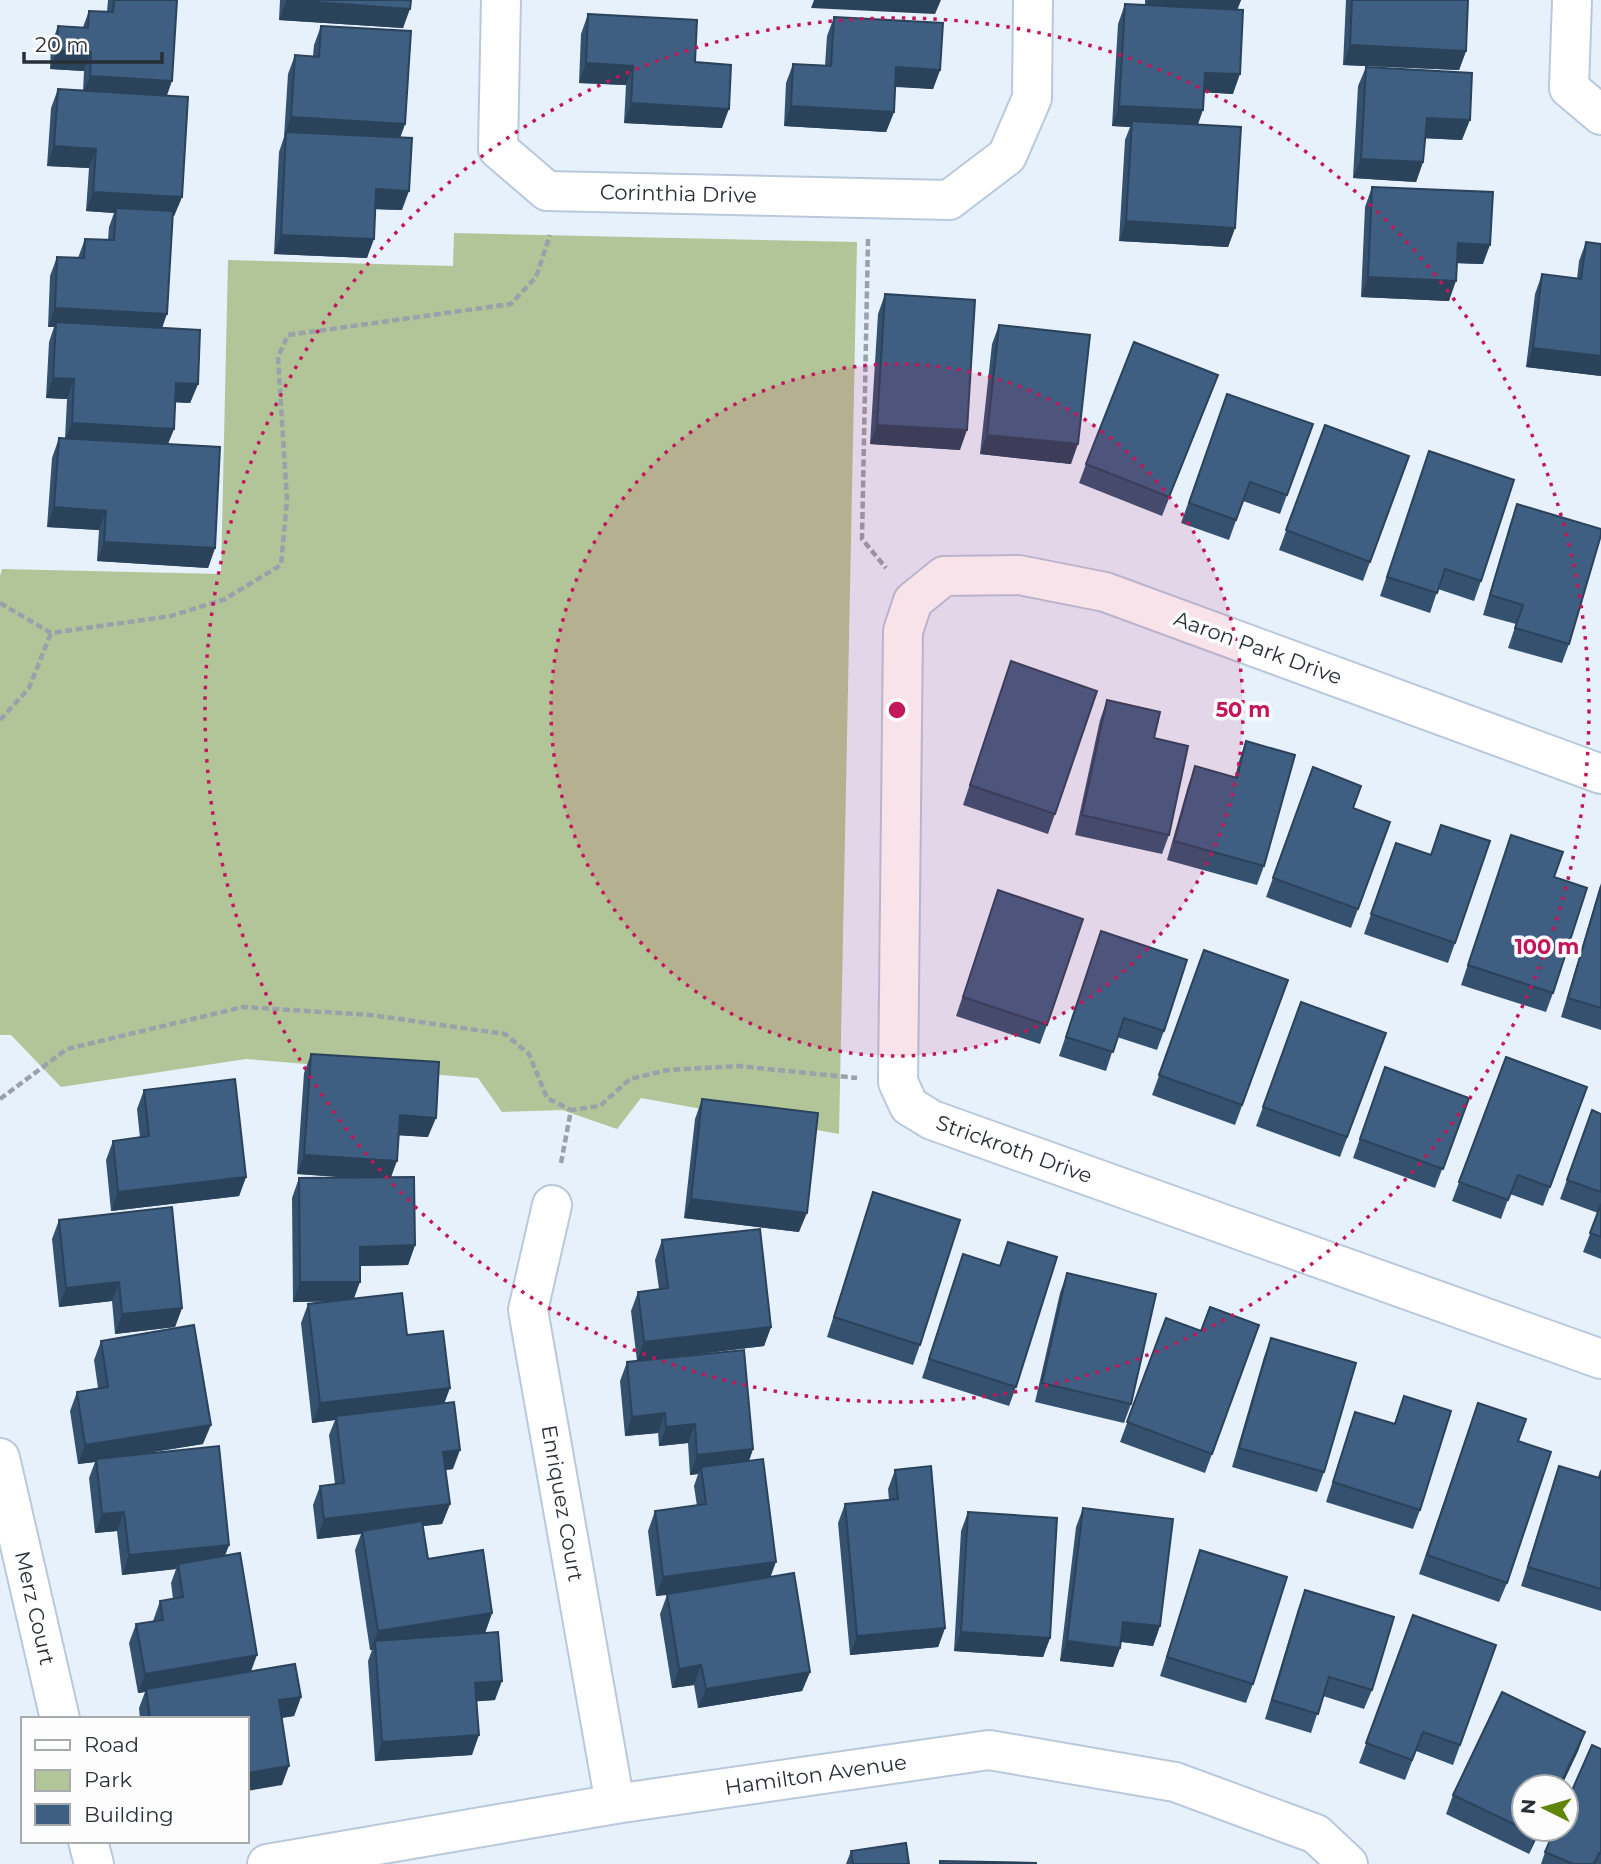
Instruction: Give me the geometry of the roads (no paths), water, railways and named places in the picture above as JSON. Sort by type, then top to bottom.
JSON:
[{"type":"street","name":"Corinthia Drive","points":[[500,0],[498,149],[547,191],[949,200],[1007,156],[1032,98],[1033,0]]},
{"type":"street","points":[[1572,0],[1569,88],[1601,115]]},
{"type":"street","name":"Aaron Park Drive","points":[[898,1083],[903,631],[913,601],[944,576],[1019,575],[1105,592],[1601,774]]},
{"type":"street","name":"Strickroth Drive","points":[[898,1083],[909,1106],[932,1121],[1601,1359]]},
{"type":"street","name":"Enriquez Court","points":[[552,1205],[528,1310],[615,1804]]},
{"type":"street","name":"Merz Court","points":[[0,1458],[60,1717]]},
{"type":"street","name":"Hamilton Avenue","points":[[267,1864],[615,1804],[989,1750],[1175,1782],[1316,1834],[1349,1864]]},
{"type":"street","points":[[89,1843],[94,1864]]}]
